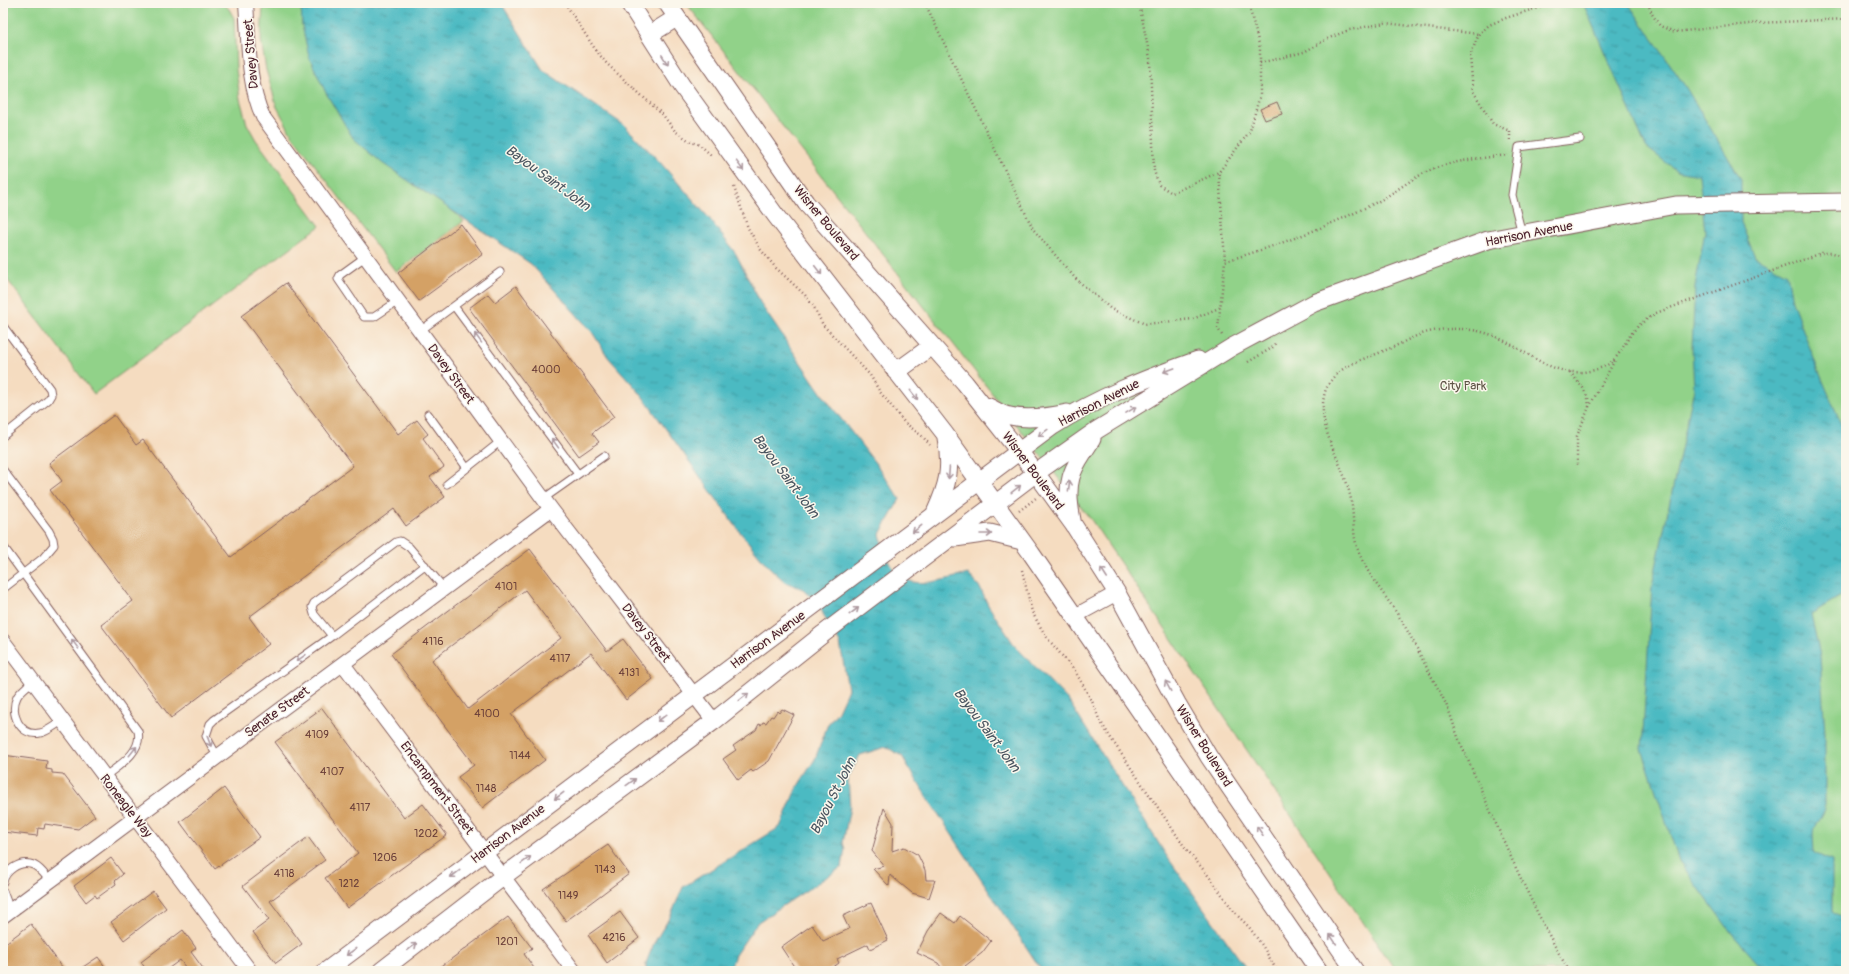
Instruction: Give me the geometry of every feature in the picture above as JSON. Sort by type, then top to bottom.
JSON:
[{"type":"street","name":"Davey Street","points":[[246,3],[252,86],[256,101],[263,117],[547,504],[714,721]]},
{"type":"street","points":[[629,3],[682,86],[771,210],[945,434],[996,504],[1319,971]]},
{"type":"street","name":"Wisner Boulevard","points":[[667,3],[806,203],[983,404],[1073,524],[1117,593],[1177,703],[1209,756],[1355,971]]},
{"type":"street","points":[[649,35],[676,18]]},
{"type":"street","name":"Harrison Avenue","points":[[381,971],[504,876],[714,721],[823,634],[1097,430],[1232,347],[1314,303],[1488,240],[1676,206],[1846,202]]},
{"type":"street","points":[[896,372],[932,346]]},
{"type":"street","name":"Harrison Avenue","points":[[326,971],[693,694],[895,545],[1018,450],[1075,412],[1115,392],[1158,374],[1232,347]]},
{"type":"street","points":[[983,404],[1009,416],[1030,418],[1075,412]]},
{"type":"street","points":[[1073,524],[1068,501],[1071,472],[1077,460],[1097,430]]},
{"type":"street","points":[[934,515],[945,491],[949,475],[949,454],[945,434]]},
{"type":"street","name":"Senate Street","points":[[6,913],[444,588],[547,504]]},
{"type":"street","points":[[951,539],[990,533],[1022,541]]},
{"type":"street","points":[[1074,616],[1117,593]]},
{"type":"street","name":"Roneagle Way","points":[[3,641],[250,971]]},
{"type":"street","name":"Encampment Street","points":[[343,664],[574,971]]},
{"type":"lane","points":[[1522,234],[1512,195],[1519,147],[1580,139]]},
{"type":"lane","points":[[365,257],[340,275],[338,279],[360,312],[364,317],[371,318],[398,301]]},
{"type":"lane","points":[[420,331],[500,272]]},
{"type":"lane","points":[[454,306],[578,474]]},
{"type":"lane","points":[[3,326],[50,390],[51,395],[48,400],[3,436]]},
{"type":"lane","points":[[428,414],[467,468]]},
{"type":"lane","points":[[447,484],[501,442]]},
{"type":"lane","points":[[547,504],[578,474],[604,456]]},
{"type":"lane","points":[[3,470],[49,531],[54,545],[49,552],[3,589]]},
{"type":"lane","points":[[332,636],[312,607],[317,600],[396,542],[400,541],[404,543],[444,588]]},
{"type":"lane","points":[[3,546],[138,731],[140,736],[136,748],[129,756],[104,777]]},
{"type":"lane","points":[[217,756],[206,736],[210,724],[214,720],[332,636],[425,566]]},
{"type":"lane","points":[[32,681],[17,696],[14,707],[15,719],[21,727],[30,733],[41,733],[62,721]]},
{"type":"lane","points":[[3,882],[10,870],[20,864],[31,864],[50,880]]},
{"type":"lane","points":[[3,891],[6,913]]},
{"type":"path","points":[[925,3],[1033,229],[1076,278],[1111,309],[1145,324],[1193,319],[1220,307]]},
{"type":"path","points":[[1139,3],[1150,58],[1154,171],[1159,185],[1172,193],[1219,172],[1250,131],[1260,94],[1260,48],[1250,10],[1250,3]]},
{"type":"path","points":[[1510,147],[1510,131],[1493,124],[1473,91],[1470,56],[1479,34],[1489,25],[1546,4],[1554,3]]},
{"type":"path","points":[[1648,3],[1652,14],[1660,26],[1675,32],[1758,23],[1846,19]]},
{"type":"path","points":[[1260,63],[1304,52],[1349,30],[1385,23],[1479,34]]},
{"type":"path","points":[[1225,261],[1252,253],[1337,221],[1381,199],[1433,169],[1464,161],[1510,155]]},
{"type":"path","points":[[1219,172],[1225,261],[1218,329],[1232,347]]},
{"type":"path","points":[[1577,467],[1577,436],[1589,407],[1615,360],[1633,332],[1642,322],[1656,313],[1822,253],[1834,253],[1846,257]]},
{"type":"path","points":[[1569,971],[1536,911],[1460,742],[1449,710],[1401,619],[1367,570],[1359,554],[1354,539],[1350,495],[1324,425],[1323,406],[1326,391],[1332,378],[1344,368],[1420,334],[1440,330],[1473,330],[1488,334],[1503,340],[1532,358],[1570,372],[1592,370],[1615,360]]},
{"type":"path","points":[[1570,372],[1583,388],[1588,398],[1589,407]]},
{"type":"path","points":[[1017,512],[1043,493]]},
{"type":"green space","points":[[3,3],[223,3],[229,9],[234,18],[236,69],[240,99],[247,124],[256,140],[320,226],[94,394],[3,274]]},
{"type":"green space","points":[[263,3],[301,3],[302,25],[414,185],[448,207],[464,221],[396,272],[292,135],[277,107],[266,70],[261,40]]},
{"type":"green space","name":"City Park","points":[[686,3],[1846,3],[1846,971],[1396,971],[1092,521]]},
{"type":"water","points":[[301,3],[501,3],[543,70],[624,125],[658,160],[709,218],[736,254],[762,306],[822,394],[876,464],[900,499],[880,534],[886,554],[893,568],[901,577],[922,583],[968,574],[979,586],[988,605],[1015,646],[1068,700],[1168,858],[1248,971],[1042,971],[923,791],[902,756],[886,747],[860,755],[848,778],[850,807],[843,843],[845,849],[842,867],[758,922],[735,955],[729,971],[646,971],[646,963],[654,943],[671,915],[683,887],[780,827],[796,789],[815,759],[828,724],[838,711],[848,689],[840,643],[818,603],[803,589],[785,582],[766,564],[740,532],[640,393],[608,357],[592,332],[531,264],[382,163],[353,138],[326,93],[309,57],[302,25]]},
{"type":"water","points":[[1583,3],[1628,3],[1685,86],[1741,179],[1741,223],[1755,257],[1787,274],[1792,301],[1819,372],[1846,435],[1846,593],[1811,614],[1820,656],[1825,733],[1825,809],[1813,833],[1814,853],[1832,861],[1832,912],[1846,920],[1846,971],[1765,971],[1733,935],[1679,861],[1642,749],[1652,586],[1694,389],[1692,348],[1695,286],[1705,231],[1699,175],[1677,171],[1646,147]]},
{"type":"building","points":[[1277,102],[1282,114],[1265,120],[1260,109]]},
{"type":"building","points":[[461,224],[483,254],[419,301],[398,273]]},
{"type":"building","points":[[286,283],[398,434],[417,420],[428,434],[423,438],[444,467],[430,477],[445,497],[406,526],[394,509],[249,617],[269,644],[171,718],[101,625],[133,601],[50,490],[62,481],[49,463],[114,415],[136,445],[143,440],[231,557],[353,466],[241,316]]},
{"type":"building","points":[[516,286],[614,417],[592,433],[599,442],[579,456],[469,308],[488,294],[495,302]]},
{"type":"building","points":[[530,549],[607,651],[623,639],[653,679],[626,700],[591,653],[511,714],[545,760],[482,808],[458,777],[474,765],[391,654]],"holes":[[[525,590],[561,638],[468,709],[432,660]]]},
{"type":"building","points":[[322,708],[404,818],[423,804],[447,835],[347,908],[325,878],[358,853],[275,742]]},
{"type":"building","points":[[782,709],[794,715],[769,761],[753,772],[751,770],[738,780],[723,759],[736,750],[733,746],[756,730],[759,724],[761,725],[763,722],[766,723],[771,716],[773,717],[777,711],[779,713]]},
{"type":"building","points":[[3,755],[47,761],[46,769],[52,770],[52,773],[63,774],[95,816],[78,829],[45,824],[44,829],[38,828],[37,836],[3,832]]},
{"type":"building","points":[[224,788],[260,837],[215,869],[180,822]]},
{"type":"building","points":[[884,808],[893,823],[892,851],[904,847],[918,855],[925,870],[926,880],[935,880],[929,898],[912,893],[890,875],[889,886],[873,869],[884,866],[872,851]]},
{"type":"building","points":[[308,837],[325,860],[270,901],[302,944],[276,963],[253,932],[269,920],[243,886]]},
{"type":"building","points":[[608,845],[629,874],[566,921],[543,889]]},
{"type":"building","points":[[111,858],[123,874],[115,881],[116,884],[97,898],[95,895],[86,902],[74,886]]},
{"type":"building","points":[[153,891],[166,908],[124,940],[111,922]]},
{"type":"building","points":[[871,903],[888,940],[870,949],[868,944],[837,959],[839,963],[828,971],[797,971],[781,947],[812,925],[823,941],[849,929],[843,916]]},
{"type":"building","points":[[620,912],[639,938],[607,963],[588,935]]},
{"type":"building","points":[[941,913],[955,923],[960,916],[991,941],[982,953],[965,966],[968,971],[944,971],[938,963],[917,953],[928,931]]},
{"type":"building","points":[[508,917],[532,948],[524,954],[536,971],[435,971]]},
{"type":"building","points":[[31,924],[65,971],[3,971],[3,945]]},
{"type":"building","points":[[183,930],[196,948],[191,952],[205,971],[188,971],[180,960],[165,971],[147,971],[141,962]]},
{"type":"building","points":[[98,957],[108,971],[77,971]]},
{"type":"water label","name":"Bayou Saint John","points":[[548,178]]},
{"type":"water label","name":"Bayou Saint John","points":[[786,476]]},
{"type":"water label","name":"Bayou Saint John","points":[[987,730]]},
{"type":"water label","name":"Bayou St John","points":[[833,796]]}]
